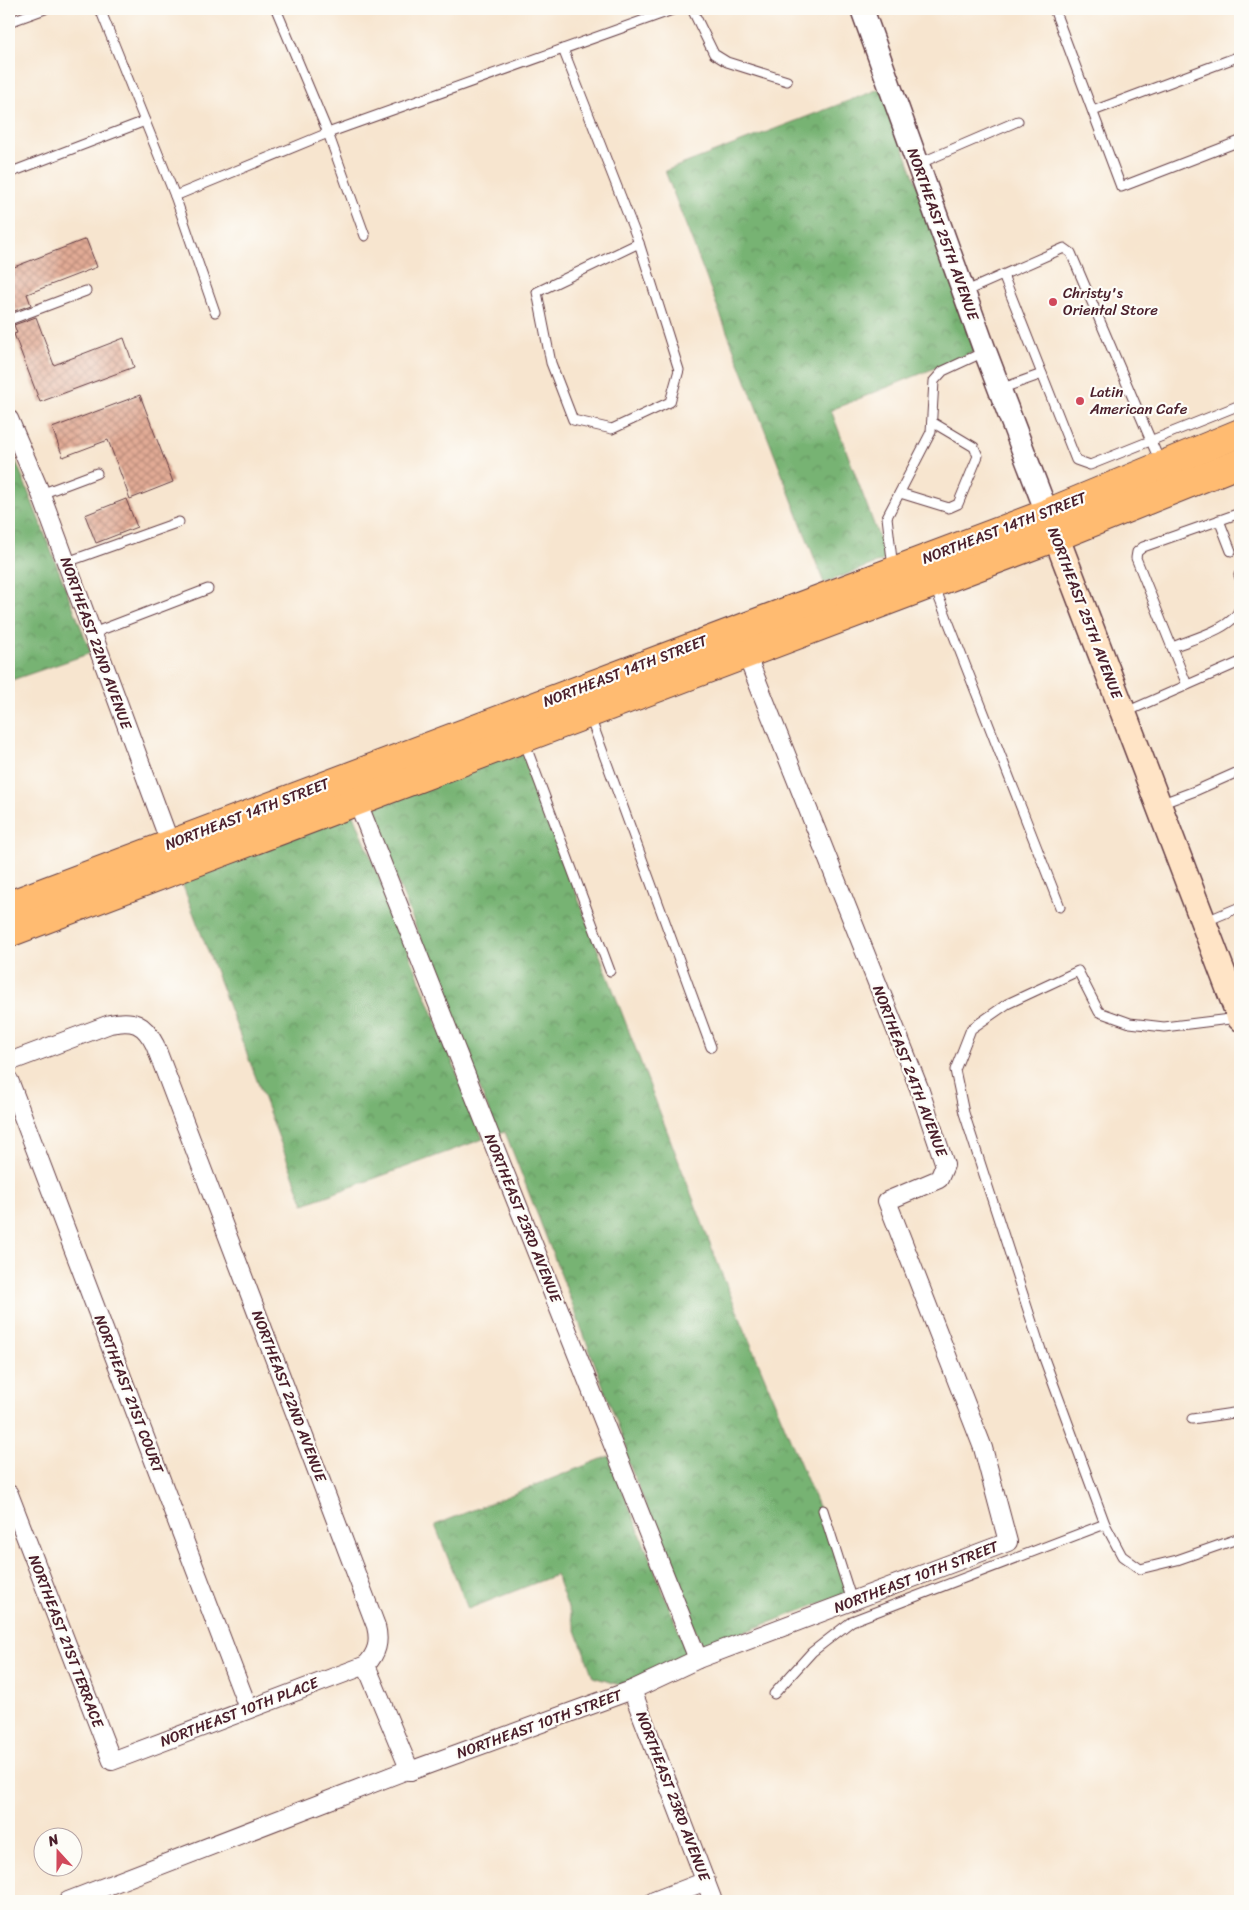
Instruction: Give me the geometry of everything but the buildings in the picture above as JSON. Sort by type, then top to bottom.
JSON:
[{"type":"main road","name":"NORTHEAST 14TH STREET","points":[[1052,525],[1156,454],[1206,433],[1240,433]]},
{"type":"main road","name":"NORTHEAST 14TH STREET","points":[[584,701],[746,655],[929,571],[1052,525],[1240,463]]},
{"type":"main road","name":"NORTHEAST 25TH AVENUE","points":[[1052,525],[1240,1018]]},
{"type":"main road","name":"NORTHEAST 14TH STREET","points":[[9,905],[357,801],[518,726],[584,701],[736,630],[893,571],[929,571]]},
{"type":"main road","name":"NORTHEAST 14TH STREET","points":[[9,933],[347,776],[518,726]]},
{"type":"street","name":"NORTHEAST 25TH AVENUE","points":[[862,9],[985,352],[1052,525]]},
{"type":"street","name":"NORTHEAST 22ND AVENUE","points":[[9,420],[41,494],[175,856]]},
{"type":"street","name":"NORTHEAST 24TH AVENUE","points":[[736,630],[919,1088],[945,1165],[939,1179],[887,1201],[983,1448],[1008,1542]]},
{"type":"street","name":"NORTHEAST 23RD AVENUE","points":[[347,776],[698,1659]]},
{"type":"street","name":"NORTHEAST 22ND AVENUE","points":[[9,1062],[110,1024],[125,1021],[138,1024],[149,1033],[376,1626],[378,1636],[377,1648],[373,1657],[366,1665]]},
{"type":"street","name":"NORTHEAST 21ST COURT","points":[[9,1080],[248,1708]]},
{"type":"street","name":"NORTHEAST 21ST TERRACE","points":[[9,1494],[112,1760]]},
{"type":"street","name":"NORTHEAST 10TH STREET","points":[[68,1901],[407,1770],[410,1771],[632,1690],[698,1659],[1008,1542]]},
{"type":"street","name":"NORTHEAST 10TH PLACE","points":[[112,1760],[366,1665]]},
{"type":"street","points":[[366,1665],[410,1771]]},
{"type":"street","name":"NORTHEAST 23RD AVENUE","points":[[632,1690],[713,1901]]},
{"type":"street","points":[[654,1901],[706,1881]]},
{"type":"lane","points":[[9,22],[45,9]]},
{"type":"lane","points":[[100,9],[175,196],[215,312]]},
{"type":"lane","points":[[276,9],[328,134],[365,236]]},
{"type":"lane","points":[[175,196],[328,134],[675,9]]},
{"type":"lane","points":[[692,9],[714,54],[727,62],[787,81]]},
{"type":"lane","points":[[1054,9],[1122,187],[1240,141]]},
{"type":"lane","points":[[563,49],[639,243],[678,370],[670,402],[612,428],[572,420],[551,363],[537,292],[639,243]]},
{"type":"lane","points":[[1093,111],[1240,56]]},
{"type":"lane","points":[[9,173],[145,121]]},
{"type":"lane","points":[[918,164],[1018,121]]},
{"type":"lane","points":[[964,292],[1064,248],[1071,253],[1156,454],[1090,465],[1076,460],[1003,275]]},
{"type":"lane","points":[[9,320],[86,291]]},
{"type":"lane","points":[[893,571],[887,517],[931,432],[934,381],[943,370],[985,352]]},
{"type":"lane","points":[[1000,389],[1042,374]]},
{"type":"lane","points":[[1206,433],[1240,405]]},
{"type":"lane","points":[[900,493],[949,508],[958,504],[978,456],[974,447],[932,422]]},
{"type":"lane","points":[[41,494],[98,473]]},
{"type":"lane","points":[[1187,685],[1136,558],[1137,552],[1143,548],[1240,513]]},
{"type":"lane","points":[[1219,520],[1231,552]]},
{"type":"lane","points":[[66,562],[179,522]]},
{"type":"lane","points":[[929,571],[1060,907]]},
{"type":"lane","points":[[93,633],[208,589]]},
{"type":"lane","points":[[1172,647],[1228,624],[1238,614],[1240,608]]},
{"type":"lane","points":[[1123,713],[1240,662]]},
{"type":"lane","points":[[584,701],[712,1046]]},
{"type":"lane","points":[[518,726],[610,970]]},
{"type":"lane","points":[[1158,804],[1196,791],[1240,771]]},
{"type":"lane","points":[[1203,922],[1240,907]]},
{"type":"lane","points":[[1240,1018],[1164,1027],[1130,1022],[1099,1012],[1078,971],[1007,1004],[971,1029],[955,1070],[964,1112],[1035,1331],[1105,1524],[1122,1556],[1140,1569],[1177,1560],[1240,1538]]},
{"type":"lane","points":[[1192,1419],[1240,1412]]},
{"type":"lane","points":[[823,1510],[852,1601]]},
{"type":"lane","points":[[774,1694],[812,1652],[852,1621],[1105,1524]]},
{"type":"green space","points":[[882,88],[977,351],[831,410],[887,559],[824,583],[665,171]]},
{"type":"green space","points":[[9,443],[91,653],[9,681]]},
{"type":"green space","points":[[521,749],[721,1272],[853,1591],[702,1648],[624,1451],[627,1449],[505,1132],[498,1134],[368,807]]},
{"type":"green space","points":[[353,812],[483,1139],[304,1204],[180,878]]},
{"type":"green space","points":[[609,1456],[688,1654],[620,1685],[593,1677],[556,1575],[468,1609],[435,1525]]},
{"type":"place","name":"Christy's Oriental Store","points":[[1053,302]]},
{"type":"place","name":"Latin American Cafe","points":[[1080,401]]}]
